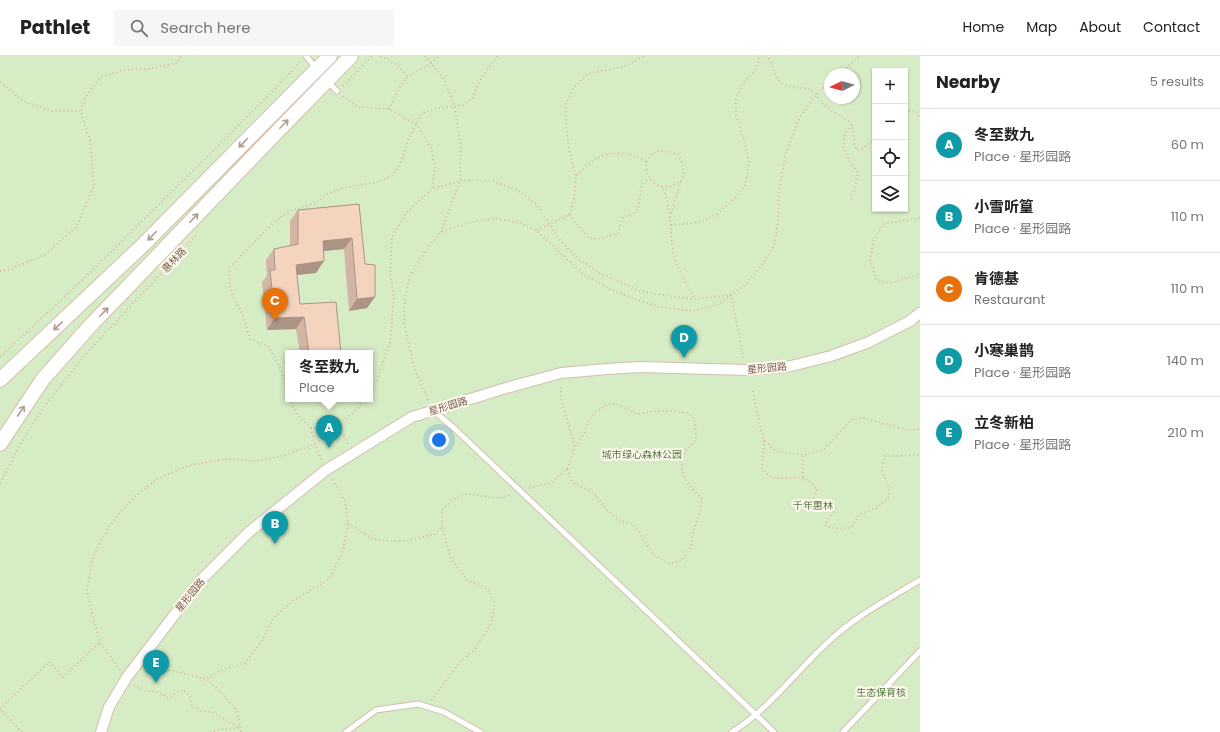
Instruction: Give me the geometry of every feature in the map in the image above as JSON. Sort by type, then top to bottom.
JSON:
[{"type":"main road","points":[[0,380],[144,244],[330,56]]},
{"type":"main road","name":"惠林路","points":[[0,444],[43,379],[91,325],[272,137],[332,86],[351,56]]},
{"type":"street","name":"星形园路","points":[[101,732],[109,707],[127,677],[201,580],[249,532],[326,470],[412,417],[561,373],[607,368],[640,367],[746,370],[787,367],[831,356],[869,342],[910,321],[920,313]]},
{"type":"lane","points":[[306,56],[332,86]]},
{"type":"lane","points":[[433,410],[455,429],[774,732]]},
{"type":"lane","points":[[732,732],[756,715],[826,644],[861,616],[920,580]]},
{"type":"lane","points":[[843,732],[920,652]]},
{"type":"lane","points":[[346,732],[376,710],[418,704],[444,712],[480,732]]},
{"type":"path","points":[[0,271],[8,270],[46,254],[77,226],[94,186],[90,140],[80,111],[87,95],[101,77],[124,70],[148,69],[177,62],[180,56]]},
{"type":"path","points":[[0,357],[93,270],[265,99],[289,72],[306,56]]},
{"type":"path","points":[[372,56],[332,86],[358,107],[389,109],[416,124],[431,148],[434,167],[432,189]]},
{"type":"path","points":[[381,56],[396,64],[408,77]]},
{"type":"path","points":[[425,56],[444,79],[454,105],[461,147],[460,181],[441,232],[429,246],[410,275],[405,299],[404,324],[414,367],[433,410]]},
{"type":"path","points":[[389,109],[396,92],[408,77],[432,64],[439,56]]},
{"type":"path","points":[[285,384],[281,370],[269,347],[250,339],[242,313],[232,294],[229,282],[230,267],[274,222],[290,211],[316,203],[327,194],[343,188],[378,182],[393,175],[402,160],[408,140],[422,113],[454,105],[463,105],[473,98],[479,82],[497,56]]},
{"type":"path","points":[[537,230],[569,215],[574,199],[576,176],[569,150],[566,124],[566,103],[571,93],[587,74],[626,66],[643,56]]},
{"type":"path","points":[[671,225],[700,222],[716,216],[745,186],[748,162],[744,140],[736,115],[736,99],[743,83],[755,70],[760,56]]},
{"type":"path","points":[[766,56],[769,58],[778,79],[786,86],[809,90],[816,94],[822,103],[849,121],[852,125],[857,150],[862,149],[873,140]]},
{"type":"path","points":[[846,68],[859,56]]},
{"type":"path","points":[[0,82],[23,101],[52,111],[80,111]]},
{"type":"path","points":[[441,232],[467,223],[494,218],[520,223],[537,230],[583,274],[608,288],[634,299],[660,307],[692,311],[717,305],[744,286],[764,262],[774,246],[786,153],[799,119],[816,94],[824,87]]},
{"type":"path","points":[[908,111],[916,112],[920,118]]},
{"type":"path","points":[[851,199],[858,173],[848,160],[844,145],[845,133],[852,125]]},
{"type":"path","points":[[671,214],[682,180],[684,172],[683,163],[678,154],[666,152],[659,152],[649,157],[646,162],[650,179],[656,185],[662,187],[671,186],[682,180]]},
{"type":"path","points":[[576,176],[596,159],[608,154],[621,153],[637,156],[646,162]]},
{"type":"path","points":[[569,215],[589,238],[601,240],[618,233],[623,217],[635,212],[640,203],[639,191],[645,182],[650,179]]},
{"type":"path","points":[[373,386],[377,380],[390,343],[394,298],[390,274],[392,237],[407,212],[432,189],[460,181],[493,181],[517,190],[536,204],[558,238],[576,257],[598,272],[639,291],[695,299],[731,295]]},
{"type":"path","points":[[662,187],[667,198],[671,214],[670,234],[674,253],[683,278],[695,299]]},
{"type":"path","points":[[920,218],[883,224],[873,242],[870,259],[877,281],[891,284],[920,274]]},
{"type":"path","name":"惠林路","points":[[0,483],[25,436],[50,399],[78,363],[201,231]]},
{"type":"path","points":[[731,295],[746,370]]},
{"type":"path","points":[[561,373],[561,399],[575,448]]},
{"type":"path","points":[[753,391],[764,440],[762,470],[770,477],[803,477],[811,482],[817,488],[813,499],[816,507],[832,506],[836,508],[825,525],[836,528],[850,528],[858,515],[878,507],[888,499],[889,489],[881,470],[885,456],[920,455]]},
{"type":"path","points":[[206,679],[221,670],[245,663],[262,641],[272,618],[294,600],[329,579],[342,554],[348,523],[345,502],[326,470],[314,444],[311,428],[298,416],[291,402]]},
{"type":"path","points":[[240,728],[212,712],[201,711],[192,707],[190,697],[184,690],[169,698],[159,693],[147,692],[139,689],[117,667],[100,642],[87,590],[94,557],[109,526],[133,498],[157,479],[190,465],[227,459],[256,462],[283,456],[314,444],[335,429],[358,408],[362,402]]},
{"type":"path","points":[[426,706],[458,664],[475,649],[489,627],[495,607],[490,592],[478,584],[468,581],[451,559],[442,527],[442,510],[455,498],[464,494],[492,498],[508,496],[519,490],[551,483],[567,469],[575,448],[585,432],[587,423],[596,412],[608,404],[616,404],[638,414],[654,411],[673,411],[687,413],[694,418],[696,427],[695,441],[685,451],[681,461],[682,474],[692,489],[702,499],[691,547],[682,560],[670,564],[654,555],[633,524],[619,520],[606,509],[593,492],[573,483],[567,469]]},
{"type":"path","points":[[764,440],[776,451],[803,454],[823,450],[851,420],[864,418],[907,430],[920,429]]},
{"type":"path","points":[[311,428],[335,429],[344,436],[352,453]]},
{"type":"path","points":[[803,454],[803,477]]},
{"type":"path","points":[[348,523],[373,539],[388,541],[406,541],[435,534],[442,527]]},
{"type":"path","points":[[22,732],[0,709],[49,662],[63,677],[100,642]]},
{"type":"path","points":[[154,662],[165,669],[206,679],[222,693],[237,712],[240,732]]},
{"type":"path","points":[[210,732],[240,728]]},
{"type":"green space","name":"城市绿心森林公园","points":[[0,56],[920,56],[920,732],[0,732]]},
{"type":"building","points":[[359,204],[365,264],[375,265],[375,297],[357,299],[352,238],[323,241],[324,261],[296,265],[300,304],[336,302],[341,350],[309,350],[304,317],[275,318],[270,270],[275,270],[274,249],[298,244],[298,210]]},
{"type":"place","name":"肯德基","points":[[275,321]]},
{"type":"place","name":"小寒巢鹊","points":[[684,358]]},
{"type":"place","name":"冬至数九","points":[[329,448]]},
{"type":"place","name":"小雪听篁","points":[[275,544]]},
{"type":"place","name":"立冬新柏","points":[[156,683]]},
{"type":"park label","name":"千年惠林","points":[[813,505]]},
{"type":"park label","name":"生态保育核","points":[[881,692]]}]
